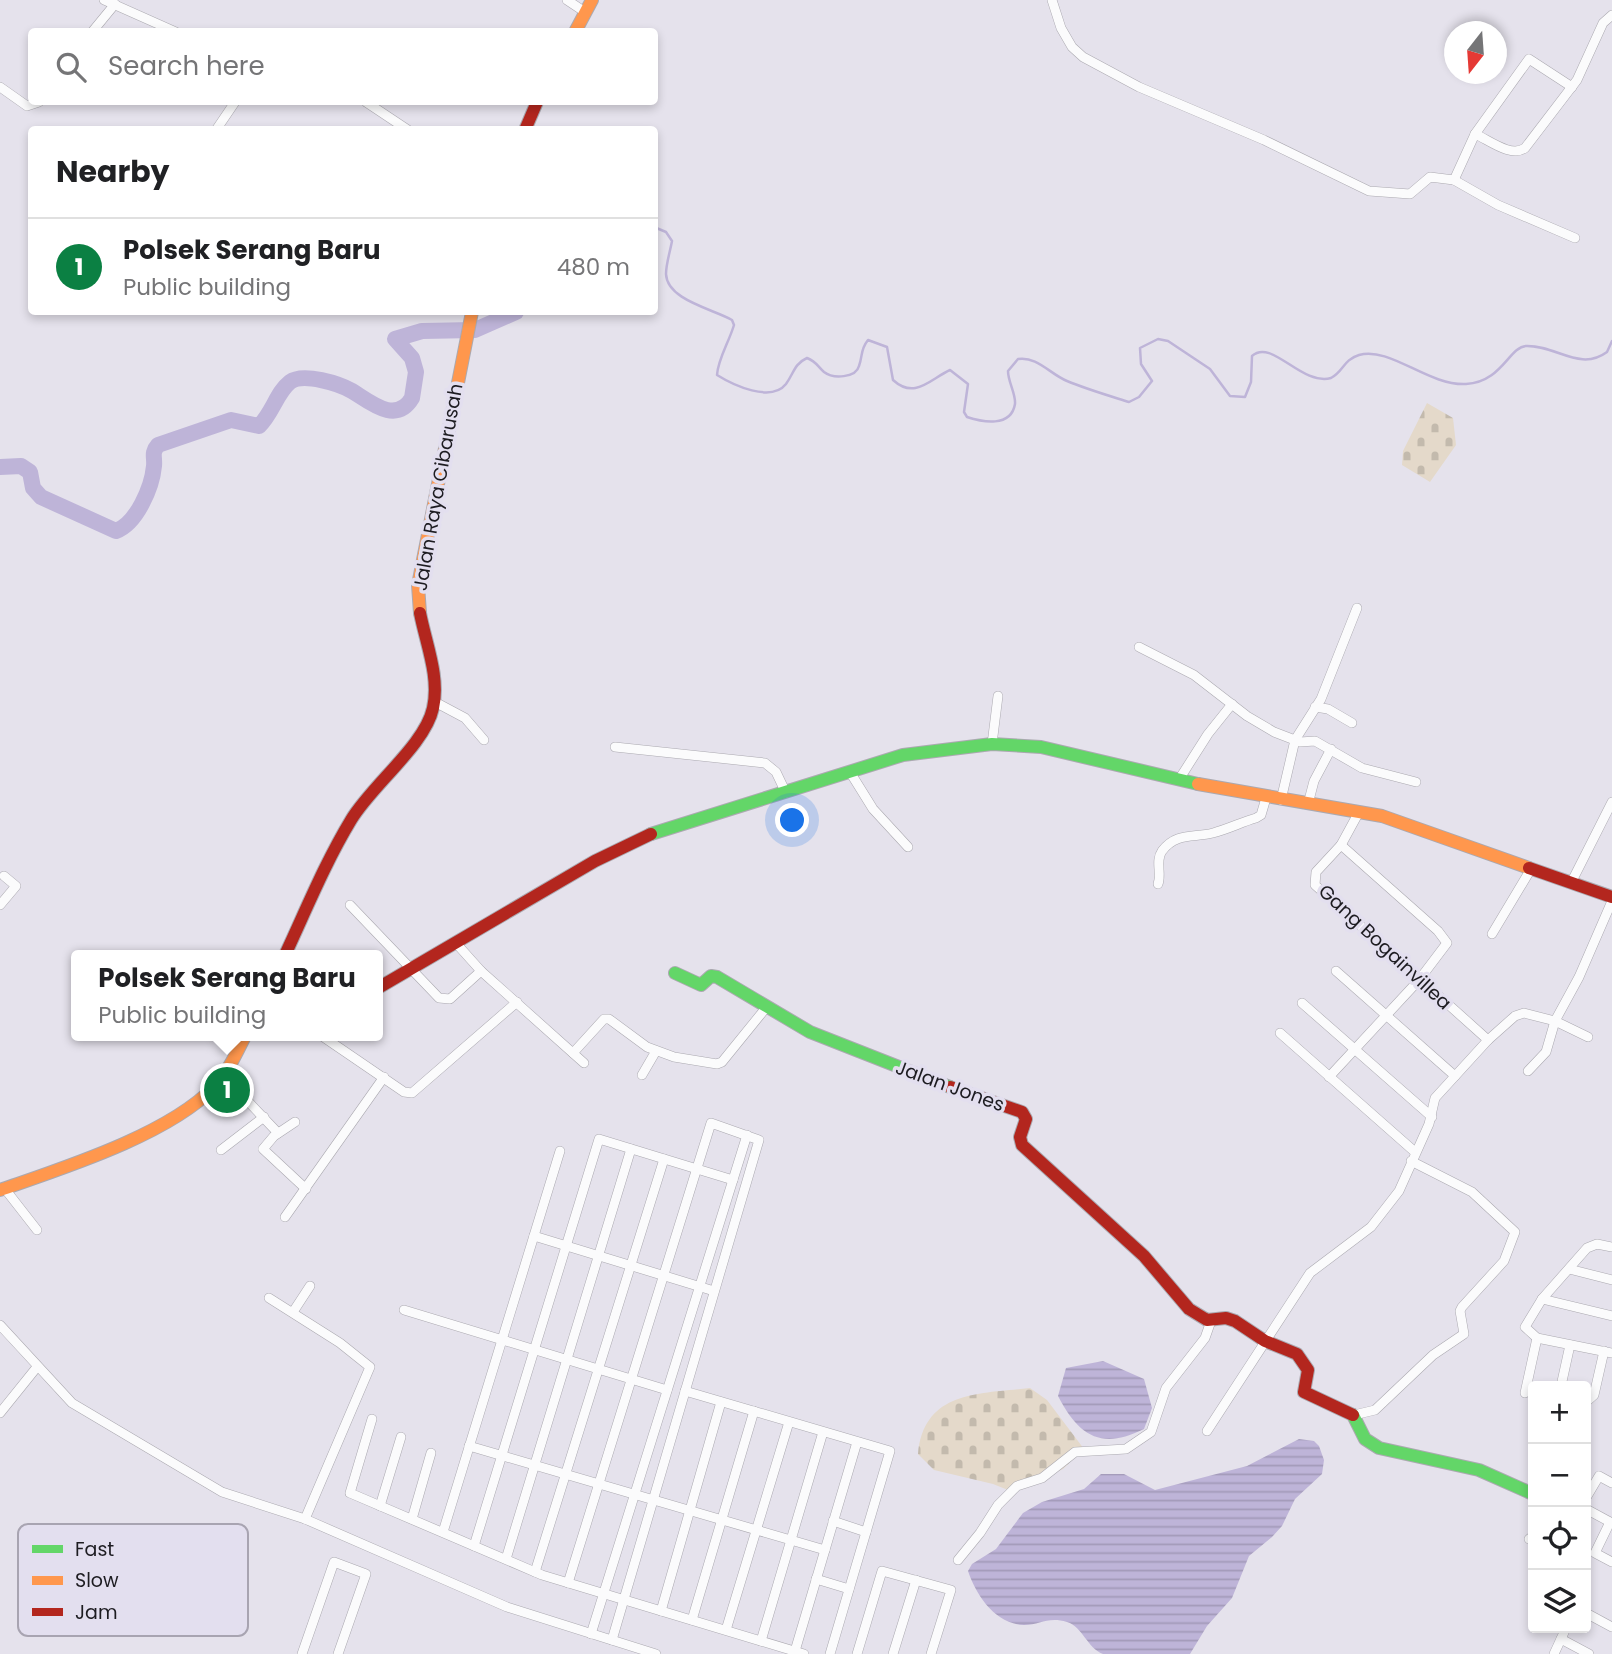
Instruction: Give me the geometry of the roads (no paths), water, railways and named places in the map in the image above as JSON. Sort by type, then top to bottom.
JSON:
[{"type":"street","points":[[104,0],[127,4],[170,28]]},
{"type":"street","points":[[567,0],[585,12]]},
{"type":"street","points":[[577,28],[592,0]]},
{"type":"street","points":[[1052,0],[1065,35],[1083,57],[1139,87],[1264,140],[1346,182],[1369,191],[1410,194],[1430,177],[1454,180],[1490,201],[1575,238]]},
{"type":"street","points":[[95,28],[115,4]]},
{"type":"street","points":[[1475,134],[1511,152],[1520,152],[1572,87],[1603,23],[1612,15]]},
{"type":"street","points":[[1454,180],[1475,134],[1529,59],[1572,87]]},
{"type":"street","points":[[0,87],[27,106],[30,105]]},
{"type":"street","points":[[219,126],[233,105]]},
{"type":"street","points":[[370,105],[402,126]]},
{"type":"street","points":[[527,126],[536,105]]},
{"type":"street","name":"Jalan Raya Cibarusah","points":[[435,702],[418,607],[418,585],[471,316]]},
{"type":"street","points":[[1281,800],[1296,740],[1315,707],[1357,608]]},
{"type":"street","points":[[1139,647],[1194,675],[1269,729],[1296,740],[1315,741],[1354,765],[1416,782]]},
{"type":"street","points":[[992,744],[998,696]]},
{"type":"street","points":[[287,950],[348,826],[372,790],[425,730],[435,702],[465,718],[484,740]]},
{"type":"street","points":[[1180,778],[1208,734],[1232,704]]},
{"type":"street","points":[[1315,707],[1328,709],[1352,723]]},
{"type":"street","points":[[383,984],[630,843],[674,826],[914,753],[992,744],[1041,747],[1266,798],[1399,820],[1612,899],[1579,977],[1555,1021],[1546,1052],[1528,1071]]},
{"type":"street","points":[[615,747],[765,764],[776,772],[786,793]]},
{"type":"street","points":[[1308,804],[1314,781],[1331,750]]},
{"type":"street","points":[[850,772],[873,808],[908,848]]},
{"type":"street","points":[[1158,884],[1162,851],[1183,835],[1208,834],[1256,818],[1261,815],[1266,798]]},
{"type":"street","points":[[1571,883],[1612,802]]},
{"type":"street","name":"Gang Bogainvillea","points":[[1359,812],[1341,845],[1317,872],[1315,885],[1488,1040]]},
{"type":"street","points":[[1329,1077],[1419,980],[1445,948],[1446,939],[1341,845]]},
{"type":"street","points":[[1492,934],[1531,869]]},
{"type":"street","points":[[0,905],[16,886],[4,876]]},
{"type":"street","points":[[350,905],[430,991],[445,1000],[481,971]]},
{"type":"street","points":[[455,942],[481,971],[584,1063]]},
{"type":"street","points":[[1336,971],[1455,1076]]},
{"type":"street","name":"Jalan Jones","points":[[675,973],[701,985],[711,976],[717,977],[765,1009],[858,1053],[1022,1112],[1026,1119],[1020,1137],[1023,1146],[1155,1266],[1183,1303],[1203,1319],[1230,1319],[1265,1341],[1291,1350],[1308,1370],[1304,1392],[1354,1415]]},
{"type":"street","points":[[330,1041],[404,1092],[416,1092],[517,1002]]},
{"type":"street","points":[[1302,1003],[1432,1117]]},
{"type":"street","points":[[573,1053],[604,1019],[609,1019],[656,1051],[716,1064],[722,1062],[765,1009]]},
{"type":"street","points":[[1207,1431],[1310,1273],[1374,1224],[1399,1191],[1432,1117],[1435,1098],[1488,1040],[1519,1014],[1528,1013],[1555,1021],[1588,1037]]},
{"type":"street","points":[[1280,1033],[1413,1157],[1472,1192],[1515,1232],[1504,1261],[1462,1307],[1460,1311],[1464,1334],[1433,1355],[1375,1410],[1354,1415],[1360,1435],[1379,1448],[1479,1471],[1528,1492]]},
{"type":"street","points":[[37,1230],[2,1190],[143,1131],[204,1096],[223,1075],[242,1041]]},
{"type":"street","points":[[642,1075],[656,1051]]},
{"type":"street","points":[[223,1075],[278,1133]]},
{"type":"street","points":[[285,1217],[384,1077]]},
{"type":"street","points":[[221,1150],[264,1117]]},
{"type":"street","points":[[295,1122],[278,1133],[263,1149],[306,1189]]},
{"type":"street","points":[[568,1583],[711,1123],[747,1135],[759,1140],[612,1640]]},
{"type":"street","points":[[591,1634],[747,1135]]},
{"type":"street","points":[[474,1546],[599,1139],[733,1180]]},
{"type":"street","points":[[506,1559],[631,1149]]},
{"type":"street","points":[[443,1532],[560,1151]]},
{"type":"street","points":[[535,1572],[664,1159]]},
{"type":"street","points":[[534,1236],[714,1291]]},
{"type":"street","points":[[1591,1398],[1608,1352],[1537,1338],[1525,1327],[1542,1299],[1591,1245],[1612,1247]]},
{"type":"street","points":[[1569,1269],[1612,1280]]},
{"type":"street","points":[[293,1312],[310,1286]]},
{"type":"street","points":[[269,1298],[370,1367],[304,1519]]},
{"type":"street","points":[[1542,1299],[1612,1316]]},
{"type":"street","points":[[404,1310],[667,1390]]},
{"type":"street","points":[[958,1560],[998,1505],[1017,1486],[1042,1478],[1075,1452],[1086,1449],[1126,1449],[1151,1432],[1166,1388],[1205,1338],[1211,1321]]},
{"type":"street","points":[[0,1325],[72,1402],[97,1420],[206,1484],[222,1492],[304,1519],[507,1607],[656,1654]]},
{"type":"street","points":[[1525,1393],[1537,1338]]},
{"type":"street","points":[[1562,1381],[1570,1345]]},
{"type":"street","points":[[0,1413],[37,1367]]},
{"type":"street","points":[[685,1391],[890,1451],[830,1654]]},
{"type":"street","points":[[661,1611],[721,1402]]},
{"type":"street","points":[[692,1620],[754,1411]]},
{"type":"street","points":[[372,1419],[350,1493],[535,1572],[799,1653],[816,1579],[857,1441]]},
{"type":"street","points":[[726,1630],[789,1422]]},
{"type":"street","points":[[761,1641],[823,1432]]},
{"type":"street","points":[[380,1506],[401,1437]]},
{"type":"street","points":[[469,1446],[825,1550]]},
{"type":"street","points":[[412,1519],[431,1453]]},
{"type":"street","points":[[1591,1490],[1599,1476],[1612,1483]]},
{"type":"street","points":[[1591,1512],[1611,1523],[1595,1553],[1612,1562]]},
{"type":"street","points":[[833,1521],[866,1532]]},
{"type":"street","points":[[302,1654],[334,1562],[366,1574],[338,1654]]},
{"type":"street","points":[[857,1654],[882,1571],[951,1590],[931,1654]]},
{"type":"street","points":[[816,1579],[849,1589]]},
{"type":"street","points":[[894,1654],[916,1580]]},
{"type":"street","points":[[1591,1616],[1612,1627]]},
{"type":"street","points":[[1554,1654],[1564,1633]]},
{"type":"street","points":[[1561,1639],[1589,1654]]},
{"type":"waterway","points":[[658,229],[666,232],[672,241],[666,274],[674,291],[692,303],[732,320],[734,325],[717,375],[742,387],[762,392],[771,392],[786,384],[797,366],[807,358],[828,374],[849,375],[857,370],[868,340],[887,347],[893,380],[901,386],[922,386],[950,370],[968,384],[964,412],[967,417],[988,421],[1002,420],[1012,412],[1015,400],[1008,371],[1018,359],[1031,360],[1067,381],[1129,402],[1139,397],[1152,381],[1141,364],[1140,348],[1158,339],[1168,341],[1210,369],[1230,396],[1245,397],[1251,382],[1252,356],[1260,352],[1278,357],[1298,370],[1320,379],[1331,378],[1354,357],[1371,354],[1383,356],[1438,379],[1466,384],[1488,377],[1515,352],[1526,346],[1587,359],[1607,352],[1612,341]]},
{"type":"waterway","points":[[0,467],[21,466],[30,472],[33,488],[41,497],[116,531],[131,520],[142,503],[150,484],[154,453],[158,445],[231,420],[259,426],[285,386],[296,379],[331,382],[383,409],[398,410],[406,406],[412,398],[416,372],[412,358],[395,339],[422,331],[475,330],[509,315]]},
{"type":"place","name":"Polsek Serang Baru","points":[[227,1090]]}]
